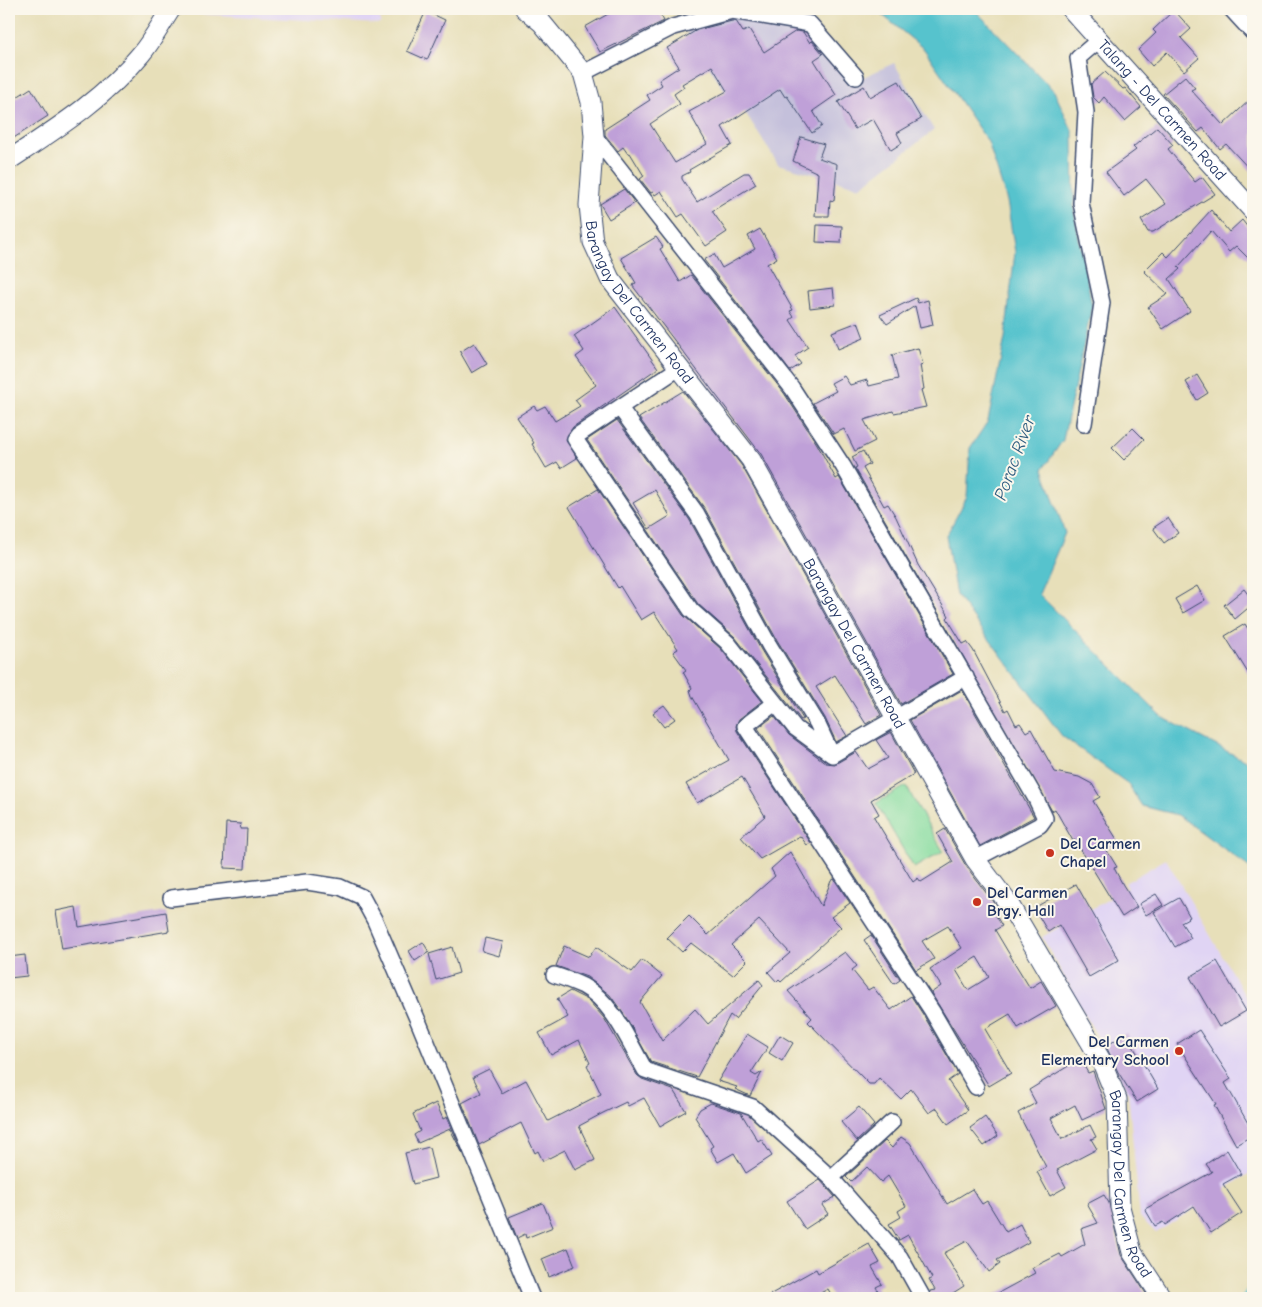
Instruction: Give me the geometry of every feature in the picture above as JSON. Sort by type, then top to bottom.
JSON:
[{"type":"street","points":[[9,160],[69,121],[106,89],[142,54],[171,9]]},
{"type":"street","name":"Barangay Del Carmen Road","points":[[524,9],[542,23],[583,74],[591,102],[594,136],[589,205],[593,242],[610,278],[751,460],[975,859],[1009,904],[1102,1060],[1117,1099],[1120,1207],[1132,1252],[1162,1298]]},
{"type":"street","name":"Talang - Del Carmen Road","points":[[1071,9],[1253,211]]},
{"type":"street","points":[[1231,9],[1253,33]]},
{"type":"street","points":[[583,74],[673,26],[732,11],[810,24],[856,77]]},
{"type":"street","points":[[1084,424],[1102,303],[1081,203],[1086,112],[1078,58],[1099,40]]},
{"type":"street","points":[[594,136],[792,388],[843,466],[1036,799],[1045,818],[1040,825],[975,859]]},
{"type":"street","points":[[679,368],[578,435],[575,439],[691,610],[728,643],[795,728],[832,755]]},
{"type":"street","points":[[620,408],[697,514],[768,645],[817,723],[832,755]]},
{"type":"street","points":[[832,755],[966,677]]},
{"type":"street","points":[[775,703],[745,726],[932,1011],[976,1087]]},
{"type":"street","points":[[171,898],[306,882],[340,887],[362,897],[375,921],[423,1032],[532,1298]]},
{"type":"street","points":[[554,974],[585,987],[601,1001],[616,1020],[646,1070],[753,1107],[831,1178],[900,1257],[923,1298]]},
{"type":"street","points":[[831,1178],[892,1122]]},
{"type":"shaded area","points":[[179,9],[381,9],[380,24],[176,13]]},
{"type":"shaded area","points":[[734,13],[812,30],[855,81],[894,63],[934,130],[860,187],[778,164],[731,90],[726,93],[686,31]]},
{"type":"shaded area","name":"Del Carmen Elementary School","points":[[1166,859],[1253,1009],[1253,1171],[1156,1233],[1140,1217],[1128,1092],[1042,937],[1128,888],[1125,883]]},
{"type":"green space","points":[[906,786],[943,851],[914,868],[876,803]]},
{"type":"water","name":"Porac River","points":[[875,9],[974,9],[1054,91],[1073,132],[1074,212],[1092,306],[1063,440],[1043,469],[1065,533],[1039,594],[1162,717],[1253,765],[1253,870],[1178,815],[1142,806],[1127,783],[1062,736],[956,595],[946,536],[967,497],[970,448],[988,421],[1005,338],[1015,252],[1007,201],[988,142],[924,49]]},
{"type":"building","points":[[617,9],[657,9],[664,21],[600,52],[585,27]]},
{"type":"building","points":[[1174,10],[1191,29],[1181,38],[1199,58],[1184,71],[1167,52],[1152,66],[1138,50],[1156,33],[1153,30]]},
{"type":"building","points":[[426,11],[445,20],[427,60],[407,51]]},
{"type":"building","points":[[736,21],[743,32],[749,29],[764,52],[796,31],[803,32],[810,43],[812,41],[823,54],[814,60],[836,95],[813,111],[822,126],[812,133],[787,96],[785,97],[780,89],[722,127],[732,145],[689,170],[690,172],[682,176],[682,179],[697,202],[744,173],[749,173],[756,184],[712,211],[727,232],[706,246],[683,214],[678,217],[661,191],[655,195],[653,192],[651,193],[640,179],[644,176],[630,153],[628,154],[623,147],[618,151],[605,135],[605,129],[650,100],[647,95],[662,85],[659,80],[679,67],[667,48],[697,30]],"holes":[[[712,66],[727,91],[689,112],[707,144],[675,163],[650,124],[680,104],[674,94],[684,87],[682,84]]]},
{"type":"building","points":[[1105,72],[1123,89],[1125,88],[1141,107],[1125,121],[1104,97],[1099,103],[1093,97],[1091,84]]},
{"type":"building","points":[[1185,76],[1195,88],[1191,90],[1223,125],[1253,97],[1253,173],[1226,144],[1220,149],[1203,128],[1198,132],[1163,94]]},
{"type":"building","points":[[899,81],[921,119],[897,133],[902,143],[891,150],[873,119],[855,129],[838,102],[864,86],[870,97]]},
{"type":"building","points":[[31,88],[48,116],[9,141],[9,102]]},
{"type":"building","points":[[1157,127],[1173,145],[1168,149],[1195,182],[1202,177],[1215,194],[1153,232],[1148,232],[1141,220],[1166,204],[1146,179],[1124,196],[1106,172],[1136,150],[1133,147]]},
{"type":"building","points":[[801,137],[824,144],[819,158],[837,164],[834,201],[830,200],[829,216],[815,216],[818,173],[793,161]]},
{"type":"building","points":[[624,189],[635,203],[609,219],[600,204]]},
{"type":"building","points":[[1211,210],[1229,232],[1242,220],[1253,234],[1253,263],[1236,246],[1229,252],[1211,231],[1178,267],[1180,269],[1169,279],[1190,311],[1163,329],[1148,307],[1168,294],[1144,271],[1163,252],[1168,257]]},
{"type":"building","points":[[817,225],[842,226],[841,243],[816,242]]},
{"type":"building","points":[[760,229],[777,258],[767,264],[793,310],[790,311],[794,317],[790,320],[808,347],[795,356],[801,364],[790,371],[704,260],[714,254],[722,268],[755,249],[748,236]]},
{"type":"building","points":[[656,237],[663,247],[660,249],[680,282],[691,275],[784,393],[817,444],[836,479],[839,477],[953,674],[901,704],[761,454],[632,285],[636,283],[621,258]]},
{"type":"building","points":[[833,288],[835,305],[810,308],[808,291]]},
{"type":"building","points":[[916,298],[918,303],[928,300],[933,325],[920,328],[915,306],[887,324],[880,315]]},
{"type":"building","points":[[615,307],[658,368],[573,427],[566,439],[577,458],[561,468],[557,462],[546,468],[532,444],[534,443],[517,417],[534,406],[537,410],[545,406],[555,421],[580,406],[575,400],[596,385],[576,357],[584,351],[574,336]]},
{"type":"building","points":[[858,322],[864,338],[838,349],[832,332]]},
{"type":"building","points":[[474,343],[487,364],[472,373],[460,352]]},
{"type":"building","points":[[918,348],[923,364],[920,365],[924,389],[921,390],[926,407],[894,413],[893,411],[864,420],[875,441],[855,451],[844,429],[834,434],[813,403],[836,391],[831,383],[844,376],[850,385],[867,380],[869,386],[898,379],[892,355]]},
{"type":"building","points":[[1197,375],[1208,393],[1197,400],[1186,382]]},
{"type":"building","points":[[683,391],[742,466],[881,715],[866,724],[835,675],[816,687],[847,736],[836,742],[825,718],[777,640],[705,509],[639,418]]},
{"type":"building","points":[[617,420],[689,519],[761,650],[803,719],[801,720],[735,637],[698,604],[587,440]],"holes":[[[655,490],[670,516],[649,529],[633,503]]]},
{"type":"building","points":[[1133,428],[1144,439],[1124,460],[1112,448]]},
{"type":"building","points":[[863,451],[870,464],[863,468],[884,506],[888,504],[896,517],[918,565],[949,616],[947,618],[963,644],[967,642],[973,650],[1005,711],[1008,709],[1016,725],[1020,723],[1026,732],[1031,729],[1055,772],[1079,777],[1092,784],[1100,797],[1093,801],[1118,841],[1106,849],[1117,867],[1114,868],[1123,885],[1137,907],[1122,917],[1075,840],[1073,841],[1055,809],[1052,811],[855,468],[857,467],[852,457]]},
{"type":"building","points":[[598,489],[683,615],[721,649],[762,701],[739,719],[736,726],[737,731],[811,843],[807,845],[800,836],[760,859],[741,837],[765,816],[742,777],[697,803],[686,784],[729,760],[692,696],[690,690],[692,688],[683,672],[686,670],[673,652],[678,649],[654,612],[641,620],[620,586],[618,588],[569,507]]},
{"type":"building","points":[[1168,518],[1178,533],[1164,543],[1153,528]]},
{"type":"building","points":[[1197,586],[1205,600],[1183,613],[1175,599]]},
{"type":"building","points":[[1244,589],[1253,601],[1253,604],[1235,619],[1224,605]]},
{"type":"building","points":[[1245,624],[1253,637],[1253,681],[1225,636]]},
{"type":"building","points":[[962,690],[1034,817],[980,846],[910,720]]},
{"type":"building","points":[[664,705],[675,719],[664,727],[653,713]]},
{"type":"building","points":[[774,716],[789,735],[826,763],[835,764],[856,752],[868,769],[888,758],[876,740],[891,732],[914,774],[871,800],[879,814],[874,817],[913,882],[918,878],[921,882],[953,862],[937,834],[945,829],[966,866],[996,906],[992,909],[1002,926],[995,930],[1030,988],[1041,981],[1056,1006],[1018,1028],[1010,1014],[985,1029],[1011,1073],[989,1086],[931,993],[941,986],[930,969],[962,948],[948,926],[922,941],[934,959],[916,970],[758,728]],"holes":[[[977,957],[989,977],[968,990],[956,970]]]},
{"type":"building","points":[[226,823],[241,824],[240,829],[247,829],[245,869],[224,868]]},
{"type":"building","points":[[790,852],[821,906],[831,881],[834,879],[850,903],[831,917],[841,927],[781,982],[779,980],[777,982],[768,972],[790,953],[759,920],[731,945],[747,961],[733,975],[691,943],[682,952],[667,938],[689,916],[708,935],[775,876],[771,869]]},
{"type":"building","points":[[1076,884],[1119,960],[1089,977],[1059,925],[1048,932],[1034,908]]},
{"type":"building","points":[[1156,894],[1163,905],[1146,915],[1139,904]]},
{"type":"building","points":[[1179,898],[1190,917],[1181,922],[1191,938],[1175,947],[1154,912]]},
{"type":"building","points":[[76,907],[79,927],[166,912],[169,931],[62,949],[56,911]]},
{"type":"building","points":[[871,935],[900,980],[894,984],[864,940]]},
{"type":"building","points":[[485,938],[503,942],[499,956],[482,951]]},
{"type":"building","points":[[423,942],[429,952],[415,961],[409,951]]},
{"type":"building","points":[[564,946],[589,957],[596,947],[632,972],[642,960],[662,976],[640,1002],[662,1041],[695,1009],[708,1024],[759,980],[763,985],[735,1019],[730,1015],[697,1077],[651,1062],[627,1019],[610,995],[587,977],[556,966]]},
{"type":"building","points":[[452,947],[459,973],[436,980],[429,954]]},
{"type":"building","points":[[845,952],[857,966],[852,970],[868,990],[873,987],[891,1010],[911,996],[924,1016],[958,1074],[948,1081],[968,1110],[948,1124],[937,1108],[929,1113],[911,1089],[901,1099],[879,1078],[874,1084],[869,1084],[808,1022],[812,1018],[788,991]]},
{"type":"building","points":[[25,955],[27,976],[9,978],[9,957]]},
{"type":"building","points":[[1217,961],[1246,1011],[1219,1027],[1190,977]]},
{"type":"building","points":[[570,991],[588,1000],[604,1018],[637,1075],[642,1079],[673,1090],[686,1111],[660,1126],[644,1098],[628,1106],[626,1102],[603,1113],[579,1126],[595,1160],[575,1170],[565,1150],[543,1161],[538,1151],[535,1153],[521,1123],[479,1145],[462,1103],[481,1093],[473,1077],[489,1069],[502,1093],[526,1080],[548,1121],[601,1094],[587,1065],[590,1063],[579,1040],[551,1055],[539,1033],[568,1017],[557,999]]},
{"type":"building","points":[[1199,1030],[1231,1079],[1225,1083],[1253,1132],[1253,1135],[1236,1145],[1214,1105],[1216,1104],[1177,1044]]},
{"type":"building","points":[[747,1034],[768,1047],[751,1073],[756,1076],[762,1072],[750,1096],[735,1089],[737,1087],[718,1081]]},
{"type":"building","points":[[1126,1034],[1158,1089],[1137,1102],[1118,1072],[1106,1046]]},
{"type":"building","points":[[780,1035],[793,1043],[782,1061],[769,1053]]},
{"type":"building","points":[[1080,1059],[1088,1073],[1093,1071],[1106,1109],[1082,1120],[1075,1105],[1051,1118],[1062,1139],[1090,1125],[1096,1137],[1091,1139],[1097,1149],[1057,1170],[1066,1187],[1050,1196],[1037,1172],[1046,1167],[1018,1113],[1036,1103],[1029,1090]]},
{"type":"building","points":[[436,1103],[443,1119],[447,1117],[463,1154],[450,1129],[418,1143],[414,1135],[420,1131],[413,1114]]},
{"type":"building","points":[[711,1103],[741,1113],[758,1141],[761,1139],[772,1156],[746,1173],[734,1153],[718,1162],[710,1148],[713,1146],[695,1117],[700,1109]]},
{"type":"building","points":[[859,1107],[874,1125],[857,1141],[841,1122]]},
{"type":"building","points":[[985,1117],[998,1136],[984,1146],[970,1128]]},
{"type":"building","points":[[901,1137],[910,1143],[947,1204],[972,1189],[982,1204],[987,1201],[1006,1232],[1020,1224],[1029,1242],[997,1260],[1000,1264],[989,1272],[967,1241],[944,1253],[964,1286],[945,1298],[932,1298],[930,1291],[935,1290],[929,1280],[932,1278],[908,1235],[899,1240],[889,1224],[901,1217],[898,1211],[906,1206],[888,1176],[881,1182],[867,1167],[851,1182],[846,1177],[885,1141],[892,1148]]},
{"type":"building","points":[[429,1147],[436,1178],[413,1184],[405,1153]]},
{"type":"building","points":[[1227,1150],[1241,1174],[1223,1184],[1242,1213],[1211,1233],[1194,1206],[1165,1225],[1163,1222],[1155,1226],[1145,1209],[1212,1172],[1206,1164]]},
{"type":"building","points":[[820,1180],[835,1197],[822,1205],[828,1214],[805,1229],[787,1201]]},
{"type":"building","points":[[1104,1195],[1109,1203],[1121,1255],[1149,1298],[989,1298],[1035,1273],[1032,1268],[1060,1254],[1062,1257],[1085,1244],[1081,1229],[1098,1223],[1087,1204]]},
{"type":"building","points":[[543,1203],[553,1227],[526,1238],[525,1234],[517,1238],[509,1217]]},
{"type":"building","points":[[869,1244],[880,1263],[872,1267],[882,1284],[876,1287],[882,1298],[833,1298],[828,1289],[811,1298],[764,1298],[816,1269],[818,1273]]},
{"type":"building","points":[[568,1248],[575,1266],[549,1277],[542,1259]]},
{"type":"waterway","points":[[1243,1298],[1253,1284]]},
{"type":"place","name":"Del Carmen Chapel","points":[[1050,853]]},
{"type":"place","name":"Del Carmen Brgy. Hall","points":[[977,902]]},
{"type":"place","name":"Del Carmen Elementary School","points":[[1179,1051]]}]
